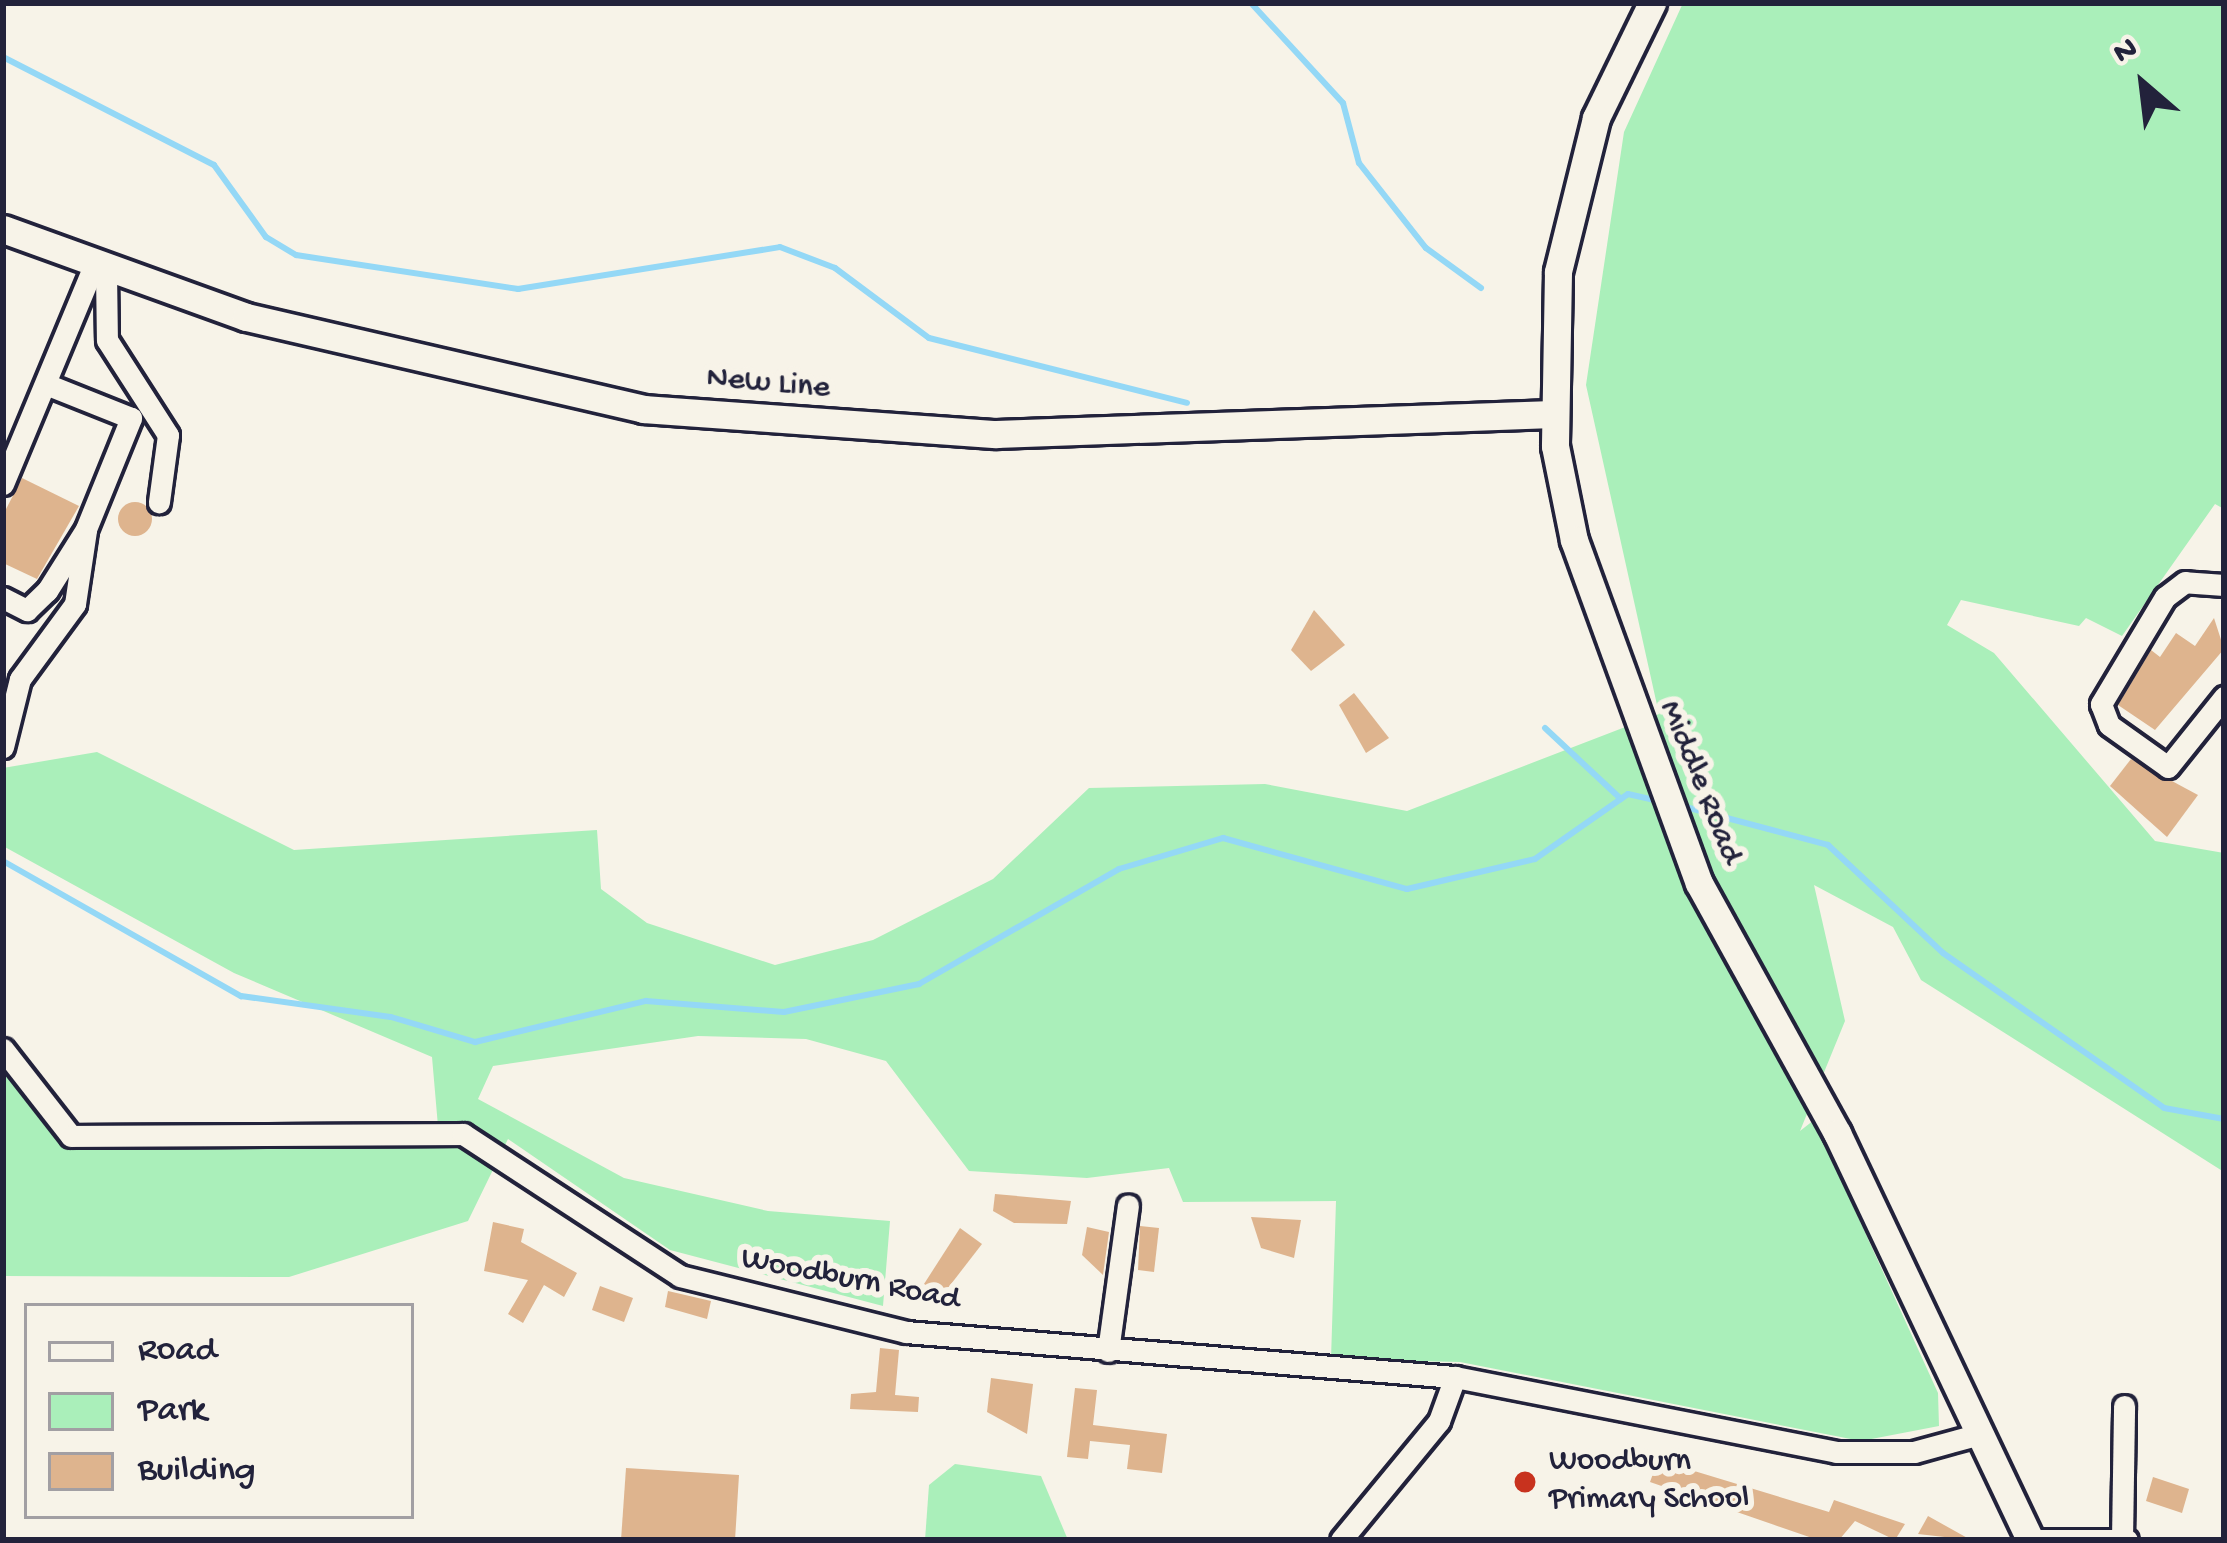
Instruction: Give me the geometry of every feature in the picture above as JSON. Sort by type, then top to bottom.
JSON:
[{"type":"main road","name":"Middle Road","points":[[1652,3],[1577,184],[1556,291],[1553,414],[1580,563],[1680,836],[2034,1540]]},
{"type":"main road","name":"New Line","points":[[3,229],[99,270],[452,372],[778,424],[1171,434],[1553,414]]},
{"type":"street","points":[[3,484],[99,270]]},
{"type":"street","points":[[99,270],[107,340],[168,435],[159,502]]},
{"type":"street","points":[[3,747],[20,680],[75,604],[86,530],[130,418],[48,386]]},
{"type":"street","points":[[3,598],[32,607],[86,530]]},
{"type":"street","points":[[2224,585],[2185,582],[2165,597],[2101,704],[2109,725],[2168,767],[2224,697]]},
{"type":"street","name":"Woodburn Road","points":[[3,1049],[71,1136],[463,1135],[692,1281],[906,1332],[1455,1376],[1836,1452],[1914,1452],[1980,1435]]},
{"type":"street","points":[[1108,1351],[1128,1205]]},
{"type":"street","points":[[1341,1540],[1438,1421],[1455,1376]]},
{"type":"street","points":[[2034,1540],[2125,1539],[2124,1406]]},
{"type":"green space","points":[[1683,3],[2224,3],[2224,509],[2215,504],[2122,636],[2086,618],[2079,626],[1961,600],[1947,625],[1994,653],[2155,841],[2224,853],[2224,1172],[1921,980],[1893,927],[1814,885],[1845,1021],[1800,1131],[1814,1120],[1938,1393],[1939,1426],[1861,1441],[1460,1362],[1331,1359],[1336,1201],[1183,1202],[1169,1168],[1087,1178],[969,1171],[886,1061],[806,1039],[698,1036],[493,1066],[478,1099],[624,1178],[768,1211],[890,1221],[883,1306],[670,1250],[508,1139],[468,1221],[289,1277],[3,1276],[3,1068],[68,1150],[439,1138],[432,1057],[234,973],[3,846],[3,768],[97,752],[294,850],[597,830],[601,889],[647,923],[775,965],[873,940],[993,879],[1089,788],[1265,784],[1407,811],[1659,714],[1586,385],[1624,132]]},
{"type":"green space","points":[[955,1464],[1041,1476],[1068,1540],[925,1540],[929,1485]]},
{"type":"building","points":[[22,478],[79,506],[37,579],[3,563],[3,515]]},
{"type":"building","points":[[135,502],[147,507],[152,519],[147,531],[135,536],[123,531],[118,519],[123,507]]},
{"type":"building","points":[[1314,610],[1345,645],[1311,671],[1291,650]]},
{"type":"building","points":[[2214,618],[2224,649],[2155,730],[2118,705],[2151,650],[2160,657],[2176,633],[2195,646]]},
{"type":"building","points":[[1354,693],[1389,738],[1366,753],[1339,705]]},
{"type":"building","points":[[2131,759],[2198,795],[2167,837],[2110,786]]},
{"type":"building","points":[[995,1194],[1071,1201],[1067,1224],[1014,1223],[993,1211]]},
{"type":"building","points":[[1251,1217],[1301,1220],[1294,1258],[1261,1248]]},
{"type":"building","points":[[493,1222],[524,1229],[521,1242],[577,1273],[564,1297],[544,1285],[523,1323],[508,1314],[528,1280],[484,1271]]},
{"type":"building","points":[[1140,1226],[1159,1228],[1154,1272],[1138,1270]]},
{"type":"building","points":[[1087,1227],[1109,1232],[1103,1275],[1082,1255]]},
{"type":"building","points":[[960,1228],[982,1244],[941,1297],[924,1284]]},
{"type":"building","points":[[600,1286],[633,1298],[624,1322],[592,1310]]},
{"type":"building","points":[[668,1291],[711,1301],[707,1319],[665,1307]]},
{"type":"building","points":[[880,1348],[899,1350],[895,1395],[919,1397],[918,1412],[850,1409],[851,1394],[876,1392]]},
{"type":"building","points":[[991,1378],[1033,1384],[1027,1434],[987,1412]]},
{"type":"building","points":[[1075,1388],[1097,1390],[1093,1425],[1167,1434],[1162,1473],[1127,1469],[1130,1445],[1090,1441],[1088,1459],[1067,1457]]},
{"type":"building","points":[[1658,1460],[1829,1512],[1834,1500],[1905,1524],[1895,1540],[1855,1521],[1839,1540],[1818,1540],[1650,1482]]},
{"type":"building","points":[[626,1468],[739,1475],[735,1540],[621,1540]]},
{"type":"building","points":[[2153,1477],[2189,1489],[2182,1513],[2146,1501]]},
{"type":"building","points":[[1928,1516],[1971,1540],[1918,1534]]},
{"type":"waterway","points":[[1251,3],[1343,103],[1359,163],[1426,248],[1481,288]]},
{"type":"waterway","points":[[3,57],[214,165],[266,237],[296,255],[518,289],[780,247],[835,268],[929,338],[1187,403]]},
{"type":"waterway","points":[[1545,728],[1621,799]]},
{"type":"waterway","points":[[3,861],[241,996],[391,1017],[475,1042],[646,1001],[784,1012],[919,984],[1119,869],[1223,838],[1407,889],[1535,859],[1628,794],[1659,801]]},
{"type":"waterway","points":[[1678,805],[1828,845],[1943,953],[2164,1108],[2224,1119]]},
{"type":"place","name":"Woodburn Primary School","points":[[1525,1482]]}]
